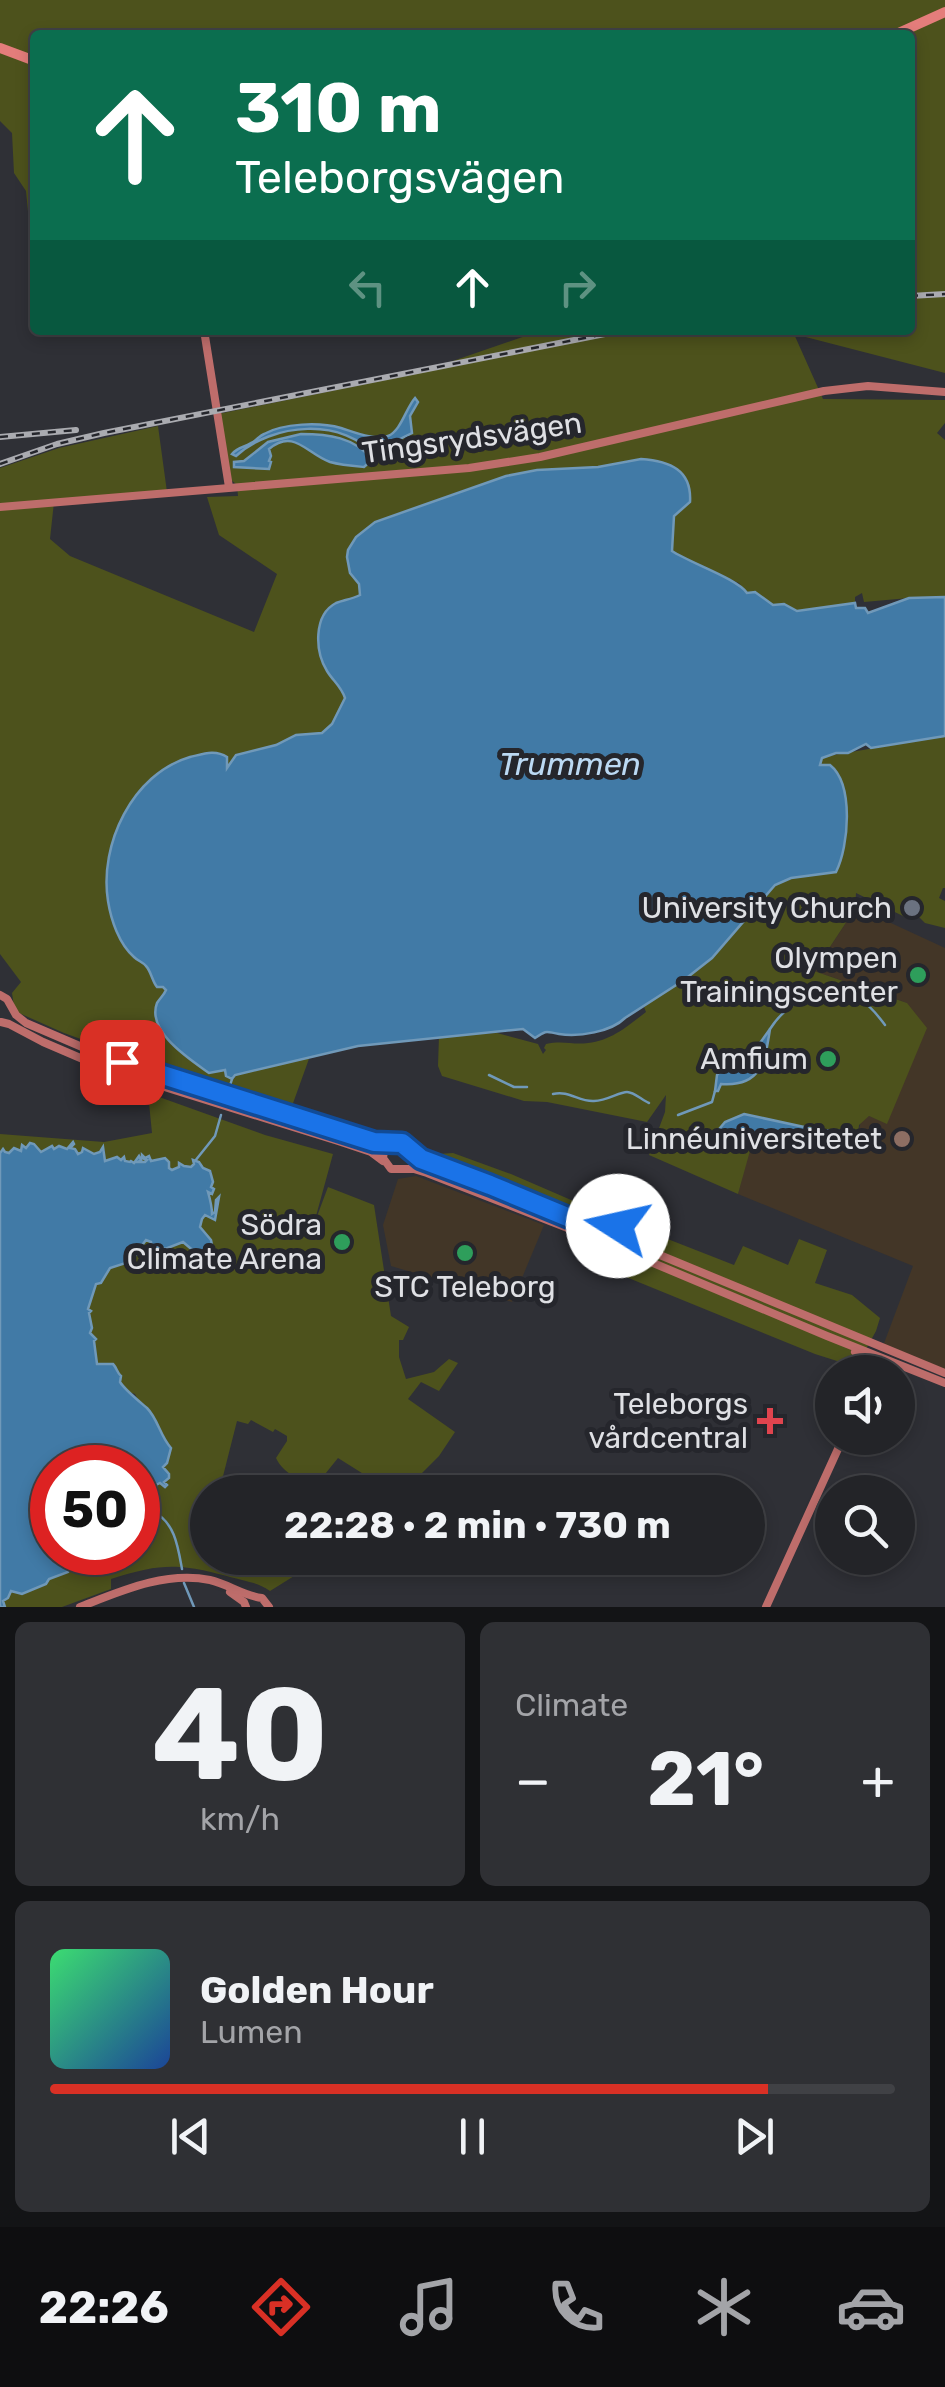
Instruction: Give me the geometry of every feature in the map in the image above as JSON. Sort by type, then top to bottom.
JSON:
[{"type":"main road","points":[[905,30],[945,12]]},
{"type":"main road","points":[[0,48],[30,58]]},
{"type":"main road","points":[[205,335],[229,487]]},
{"type":"main road","name":"Tingsrydsvägen","points":[[0,507],[469,468],[540,457],[839,389],[868,386],[945,392]]},
{"type":"main road","points":[[0,994],[21,1019],[48,1034],[147,1072],[374,1142],[402,1143],[425,1161],[594,1228],[621,1227],[638,1246],[945,1382]]},
{"type":"main road","points":[[0,1022],[9,1016],[11,1008]]},
{"type":"main road","points":[[0,1022],[92,1063],[372,1152],[390,1170],[427,1172],[585,1234],[610,1257],[634,1255],[838,1341],[945,1373]]},
{"type":"main road","points":[[383,1161],[384,1149],[392,1143]]},
{"type":"main road","points":[[403,1170],[411,1161],[410,1150]]},
{"type":"main road","points":[[599,1246],[605,1229]]},
{"type":"main road","points":[[624,1254],[630,1238]]},
{"type":"main road","points":[[838,1341],[859,1355]]},
{"type":"main road","points":[[877,1355],[879,1351]]},
{"type":"main road","points":[[766,1607],[834,1455]]},
{"type":"main road","points":[[198,1579],[230,1592],[247,1607]]},
{"type":"main road","points":[[80,1607],[134,1586],[198,1579],[225,1584],[264,1599],[269,1607]]},
{"type":"main road","points":[[247,1607],[255,1597]]},
{"type":"shaded area","name":"Linnéuniversitetet","points":[[855,909],[945,948],[945,1369],[883,1346],[913,1266],[738,1194],[752,1140],[783,1144],[785,1135],[827,1134],[856,1142],[861,1121],[869,1116],[887,1123],[907,1003],[814,971]]},
{"type":"shaded area","points":[[416,1176],[544,1225],[512,1302],[391,1266],[383,1225],[398,1179]]},
{"type":"green space","points":[[0,0],[945,0],[945,373],[798,335],[915,335],[915,30],[30,30],[30,222],[26,191],[14,173],[12,133],[0,121]]},
{"type":"green space","points":[[528,335],[794,335],[823,399],[945,400],[945,423],[937,433],[945,440],[945,597],[864,602],[862,593],[855,597],[855,603],[797,611],[747,593],[739,583],[672,551],[673,521],[684,507],[684,475],[661,461],[641,459],[599,467],[537,470],[466,489],[375,522],[350,573],[359,584],[360,595],[331,608],[319,626],[329,674],[341,686],[345,698],[332,724],[322,733],[296,735],[276,745],[236,755],[227,768],[181,760],[159,774],[140,791],[108,904],[124,946],[148,967],[152,981],[166,990],[158,1003],[158,1024],[172,1044],[192,1060],[209,1072],[225,1070],[226,1076],[234,1079],[235,1075],[310,1056],[292,1106],[220,1089],[19,1013],[12,993],[21,982],[0,954],[0,468],[59,448],[158,426],[167,492],[54,502],[50,539],[70,556],[254,632],[277,574],[219,535],[207,497],[238,496],[237,485],[229,478],[218,414],[415,374]],"holes":[[[410,416],[409,436],[377,458],[346,435],[307,429],[268,436],[236,456],[233,454],[260,437],[301,424],[383,437]],[[301,434],[329,436],[355,445],[359,467],[328,461],[289,441],[269,449],[269,461],[234,467],[234,462],[244,461],[277,439]]]},
{"type":"green space","points":[[945,736],[945,888],[939,898],[945,901],[945,928],[925,923],[915,913],[905,917],[856,893],[855,909],[814,971],[907,1003],[927,1028],[887,1124],[869,1116],[859,1125],[857,1142],[827,1134],[786,1135],[783,1144],[753,1140],[738,1194],[649,1155],[665,1112],[666,1095],[647,1122],[524,1101],[442,1076],[438,1066],[439,1036],[497,1033],[538,1044],[543,1054],[546,1044],[596,1042],[626,1027],[646,1012],[644,1007],[712,957],[775,885],[791,878],[836,872],[844,832],[830,765],[820,765],[822,757]]},
{"type":"green space","points":[[148,1093],[265,1135],[333,1154],[313,1227],[328,1187],[374,1205],[391,1316],[409,1327],[403,1340],[399,1340],[399,1357],[406,1379],[434,1372],[449,1359],[458,1363],[439,1391],[421,1382],[408,1399],[455,1432],[420,1475],[365,1475],[338,1458],[324,1475],[293,1475],[276,1458],[287,1436],[251,1420],[248,1424],[237,1421],[223,1475],[190,1475],[190,1569],[160,1567],[160,1483],[165,1486],[169,1476],[163,1467],[171,1448],[146,1408],[121,1384],[115,1366],[97,1364],[90,1302],[96,1284],[110,1268],[142,1255],[146,1240],[151,1242],[151,1251],[184,1242],[204,1260],[216,1264],[211,1240],[200,1227],[205,1215],[214,1220],[217,1214],[211,1214],[208,1192],[212,1194],[214,1190],[212,1172],[198,1161],[190,1168],[180,1165],[172,1170],[163,1158],[151,1161],[148,1156],[147,1161],[139,1162],[139,1156],[134,1163],[118,1158],[105,1161],[105,1150],[101,1149],[94,1154],[83,1149],[78,1154],[75,1149],[60,1146],[41,1152],[34,1144],[25,1148],[22,1145],[20,1151],[14,1148],[4,1153],[3,1149],[0,1153],[0,1134],[104,1142],[152,1133]]},
{"type":"green space","points":[[453,1153],[615,1219],[602,1226],[590,1223],[423,1155]]},
{"type":"green space","points":[[637,1227],[734,1265],[743,1246],[788,1265],[799,1239],[827,1250],[815,1283],[852,1295],[880,1318],[876,1331],[863,1355],[815,1354],[614,1270],[630,1265],[637,1257]]},
{"type":"green space","points":[[60,1575],[126,1575],[111,1579],[111,1589],[62,1607],[5,1607],[3,1601],[11,1591],[39,1588]]},
{"type":"green space","points":[[222,1575],[296,1575],[270,1591]]},
{"type":"water","points":[[415,398],[418,402],[410,416],[412,433],[377,458],[346,435],[308,429],[269,436],[236,456],[232,454],[272,430],[291,426],[323,425],[371,437],[388,436]]},
{"type":"water","points":[[301,434],[349,442],[372,460],[364,467],[334,463],[286,441],[269,449],[269,469],[234,467],[234,462],[244,461],[268,442]]},
{"type":"water","name":"Trummen","points":[[641,459],[670,465],[687,482],[690,502],[674,516],[672,551],[773,605],[784,604],[797,611],[855,603],[856,608],[865,608],[868,613],[909,598],[945,597],[945,736],[871,748],[866,744],[848,753],[822,758],[820,765],[830,765],[838,774],[846,800],[844,847],[836,872],[791,878],[775,885],[712,958],[612,1027],[576,1035],[547,1032],[535,1038],[523,1029],[358,1046],[235,1075],[232,1079],[225,1070],[209,1073],[192,1061],[172,1044],[158,1024],[157,1003],[166,990],[157,987],[148,968],[124,945],[109,908],[109,857],[124,814],[136,795],[169,766],[190,757],[218,753],[227,757],[227,768],[236,755],[276,745],[296,735],[322,733],[332,724],[345,698],[323,663],[318,634],[329,609],[360,595],[359,584],[350,573],[348,550],[356,537],[375,522],[506,476]]},
{"type":"water","points":[[770,1029],[763,1062],[753,1077],[721,1084],[715,1091],[717,1075],[727,1064],[755,1050]]},
{"type":"water","points":[[744,1114],[818,1130],[859,1134],[857,1142],[827,1134],[786,1135],[783,1144],[715,1134],[725,1122]]},
{"type":"water","points":[[73,1142],[70,1148],[78,1154],[83,1148],[94,1154],[103,1147],[105,1161],[124,1157],[134,1163],[139,1156],[138,1162],[145,1162],[142,1155],[149,1156],[151,1161],[165,1158],[172,1170],[179,1163],[191,1167],[193,1160],[199,1162],[210,1171],[213,1182],[212,1194],[208,1192],[212,1214],[219,1197],[215,1220],[205,1215],[200,1227],[211,1240],[216,1264],[204,1265],[202,1258],[183,1242],[165,1249],[158,1247],[153,1252],[151,1242],[146,1240],[142,1255],[110,1268],[101,1283],[96,1284],[88,1309],[90,1333],[96,1339],[97,1364],[113,1364],[122,1385],[154,1417],[171,1448],[163,1467],[169,1474],[164,1482],[167,1485],[160,1483],[160,1445],[30,1445],[30,1575],[60,1575],[22,1594],[11,1591],[3,1601],[5,1607],[0,1607],[0,1153],[3,1149],[9,1153],[14,1148],[21,1151],[22,1145],[26,1148],[30,1143],[41,1152],[52,1146],[67,1149]]},
{"type":"waterway","points":[[770,1029],[799,1001],[823,993],[849,995],[862,1001],[885,1025]]},
{"type":"waterway","points":[[489,1075],[514,1087],[527,1087]]},
{"type":"waterway","points":[[229,1089],[232,1079]]},
{"type":"waterway","points":[[678,1115],[712,1102],[715,1091]]},
{"type":"waterway","points":[[553,1094],[594,1101],[627,1092],[649,1103]]},
{"type":"waterway","points":[[195,1161],[215,1136],[221,1115]]},
{"type":"waterway","points":[[160,1516],[171,1529],[182,1569]]},
{"type":"waterway","points":[[184,1583],[194,1607]]},
{"type":"railway","points":[[915,296],[945,294]]},
{"type":"railway","points":[[0,464],[104,433],[600,335]]},
{"type":"railway","points":[[0,437],[76,430]]},
{"type":"place","name":"University Church","points":[[912,908]]},
{"type":"place","name":"Olympen Trainingscenter","points":[[918,975]]},
{"type":"place","name":"Amfium","points":[[828,1059]]},
{"type":"place","name":"Linnéuniversitetet","points":[[902,1139]]},
{"type":"place","name":"Södra Climate Arena","points":[[342,1242]]},
{"type":"place","name":"STC Teleborg","points":[[465,1253]]},
{"type":"place","name":"Teleborgs vårdcentral","points":[[770,1421]]},
{"type":"route","points":[[122,1062],[374,1142],[402,1143],[421,1159],[594,1228],[618,1226]]}]
